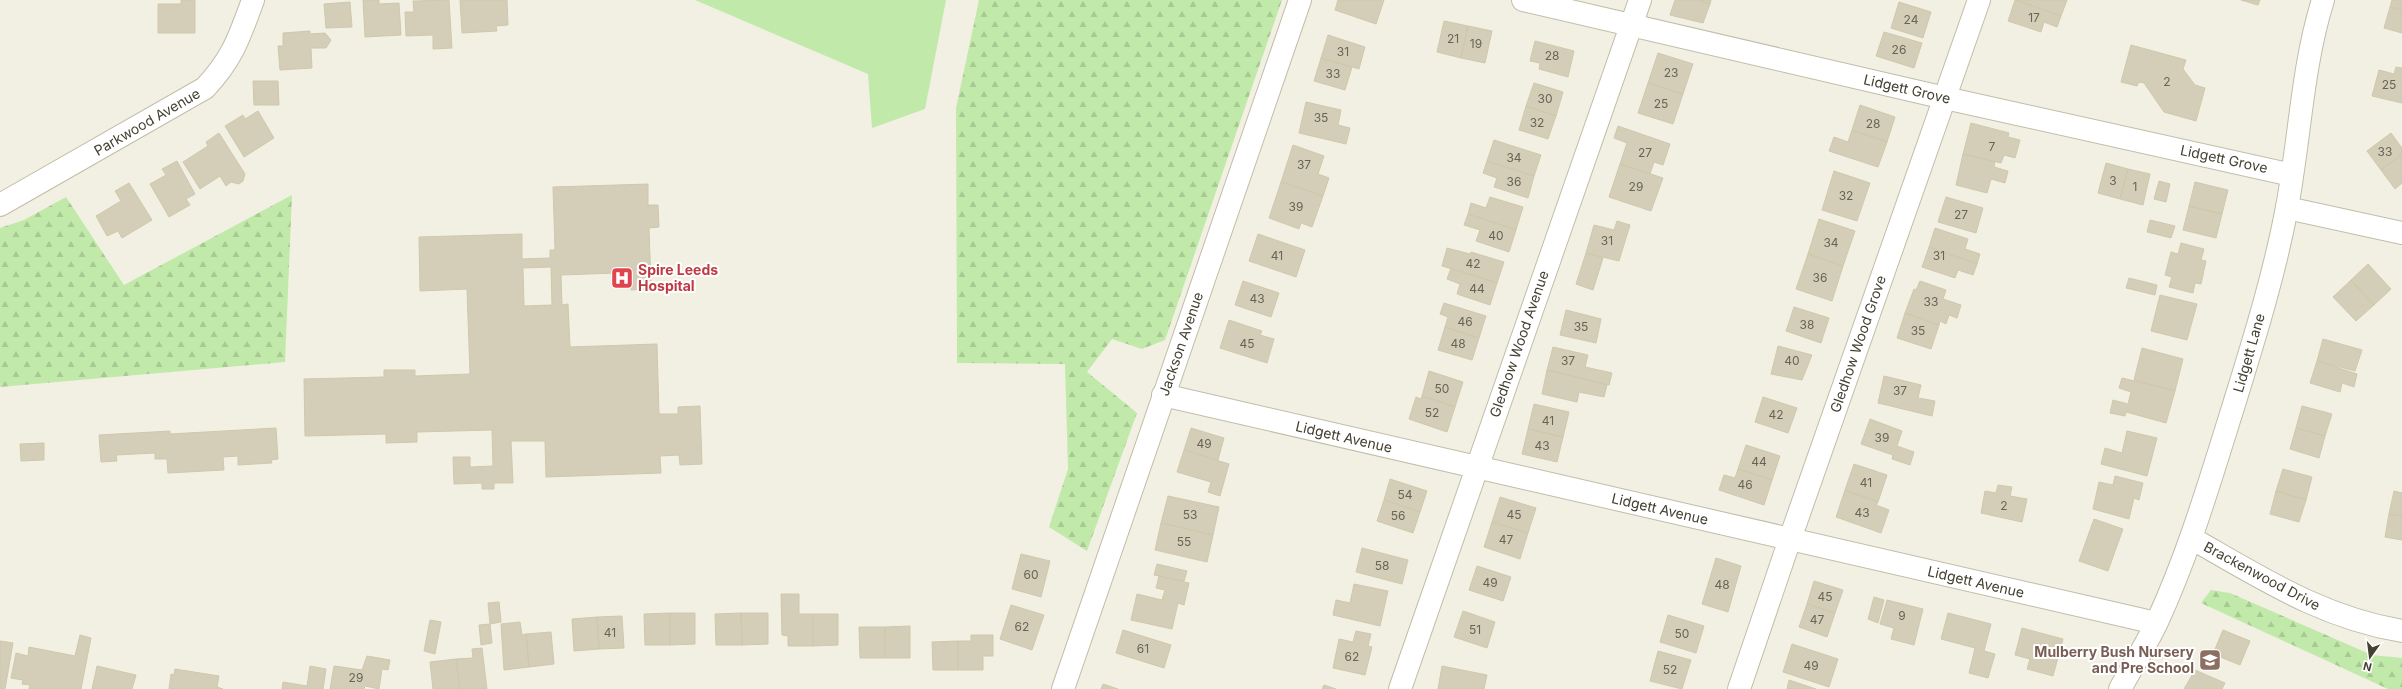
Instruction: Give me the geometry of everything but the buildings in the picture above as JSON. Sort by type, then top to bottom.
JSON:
[{"type":"street","name":"Parkwood Avenue","points":[[0,205],[205,88],[224,68],[239,40],[253,0]]},
{"type":"street","name":"Jackson Avenue","points":[[1063,689],[1300,0]]},
{"type":"street","name":"Lidgett Grove","points":[[1523,0],[1945,98],[2292,175]]},
{"type":"street","name":"Gledhow Wood Avenue","points":[[1400,689],[1476,467],[1640,0]]},
{"type":"street","name":"Gledhow Wood Grove","points":[[1739,689],[1979,0]]},
{"type":"street","name":"Lidgett Lane","points":[[2120,689],[2156,623],[2191,538],[2243,376],[2270,279],[2287,208],[2303,93],[2316,24],[2323,0]]},
{"type":"street","points":[[2287,208],[2402,233]]},
{"type":"street","name":"Lidgett Avenue","points":[[1164,395],[2156,623]]},
{"type":"street","name":"Brackenwood Drive","points":[[2191,538],[2300,599],[2338,615],[2373,626],[2402,631]]},
{"type":"green space","points":[[695,0],[946,0],[925,109],[872,128],[868,74]]},
{"type":"green space","points":[[979,0],[1282,0],[1165,340],[1142,349],[1112,339],[1087,372],[1137,413],[1087,551],[1049,527],[1068,469],[1065,364],[957,363],[956,108]]},
{"type":"green space","points":[[292,195],[285,362],[0,387],[0,228],[24,220],[66,197],[124,285]]},
{"type":"green space","points":[[2211,590],[2230,593],[2372,655],[2402,658],[2402,689],[2388,689],[2201,603]]},
{"type":"place","name":"Spire Leeds Hospital","points":[[622,278]]},
{"type":"place","name":"Mulberry Bush Nursery and Pre School","points":[[2210,660]]}]
